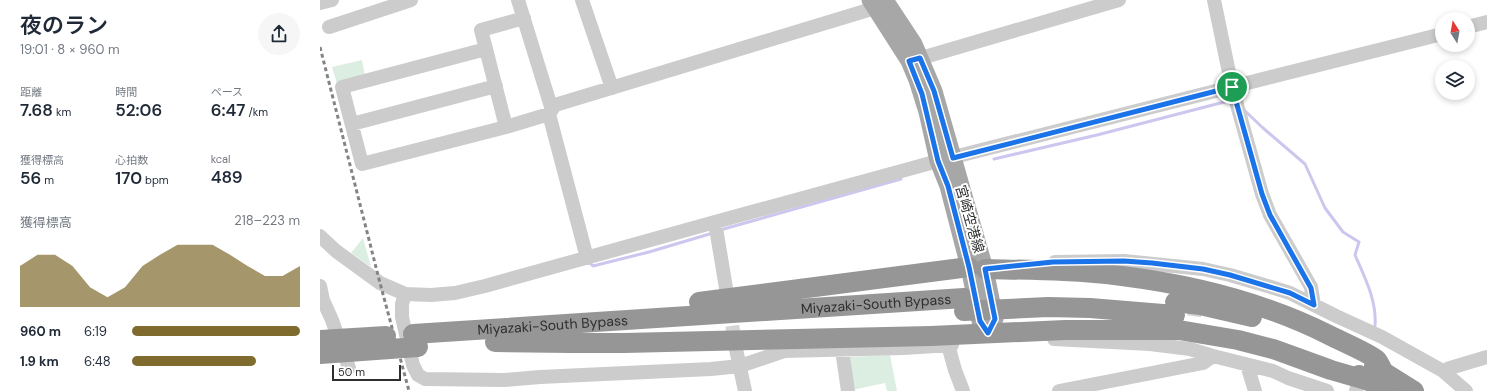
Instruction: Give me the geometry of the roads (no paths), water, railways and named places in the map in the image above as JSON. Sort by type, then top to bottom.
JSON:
[{"type":"highway","points":[[495,342],[601,343],[875,338],[1065,330],[1179,330],[1238,340],[1273,349],[1371,385],[1376,360],[1319,330],[1272,310],[1218,294],[1184,286],[1121,276],[977,268],[769,294],[622,310],[541,325]]},
{"type":"highway","name":"Miyazaki-South Bypass","points":[[320,340],[495,342],[964,304]]},
{"type":"highway","name":"Miyazaki-South Bypass","points":[[320,354],[415,340],[541,325],[964,304],[1090,308],[1175,308],[1223,324],[1274,338],[1323,356],[1371,385],[1414,391]]},
{"type":"main road","name":"宮崎空港線","points":[[876,3],[915,60],[925,106],[945,160],[948,186],[970,244],[977,268],[980,321],[988,333]]},
{"type":"street","points":[[329,27],[411,0]]},
{"type":"street","points":[[518,0],[550,112],[587,258]]},
{"type":"street","points":[[582,0],[612,88]]},
{"type":"street","points":[[915,60],[1119,0]]},
{"type":"street","points":[[1214,0],[1232,87],[1262,194],[1270,215],[1311,288],[1314,305]]},
{"type":"street","points":[[486,49],[342,87],[362,164],[506,126],[550,112],[555,105],[876,3]]},
{"type":"street","points":[[506,126],[481,30],[524,18]]},
{"type":"street","points":[[1475,25],[1487,22]]},
{"type":"street","points":[[320,236],[336,251],[380,284],[405,294],[431,295],[455,293],[945,160],[1435,36]]},
{"type":"street","points":[[352,124],[496,86]]},
{"type":"street","points":[[715,222],[726,288]]},
{"type":"street","points":[[977,268],[1053,262],[1124,261],[1271,286],[1290,293],[1314,305],[1379,343],[1443,371],[1466,391]]},
{"type":"street","points":[[320,286],[323,300],[332,320],[349,368]]},
{"type":"street","points":[[405,294],[402,304],[403,324],[413,365],[418,375],[425,379],[504,380],[540,377],[665,372],[740,366],[784,351],[842,350],[1058,339],[1150,344],[1191,343],[1213,356],[1273,371],[1288,378],[1327,391]]},
{"type":"street","points":[[948,345],[963,391]]},
{"type":"street","points":[[736,349],[745,391]]},
{"type":"street","points":[[842,350],[848,391]]},
{"type":"street","points":[[1059,391],[1203,363],[1213,356]]},
{"type":"street","points":[[1443,371],[1487,357]]},
{"type":"street","points":[[1247,365],[1255,391]]},
{"type":"waterway","points":[[994,159],[1097,135],[1232,100]]},
{"type":"waterway","points":[[1244,110],[1305,164],[1325,208],[1343,232],[1359,242],[1355,255],[1372,299],[1375,326]]},
{"type":"waterway","points":[[720,230],[901,179]]},
{"type":"waterway","points":[[590,263],[593,266],[649,252],[713,233]]},
{"type":"tunnel","points":[[1191,337],[1197,296]]},
{"type":"tunnel","points":[[729,305],[736,349]]},
{"type":"railway","points":[[320,47],[409,391]]}]
